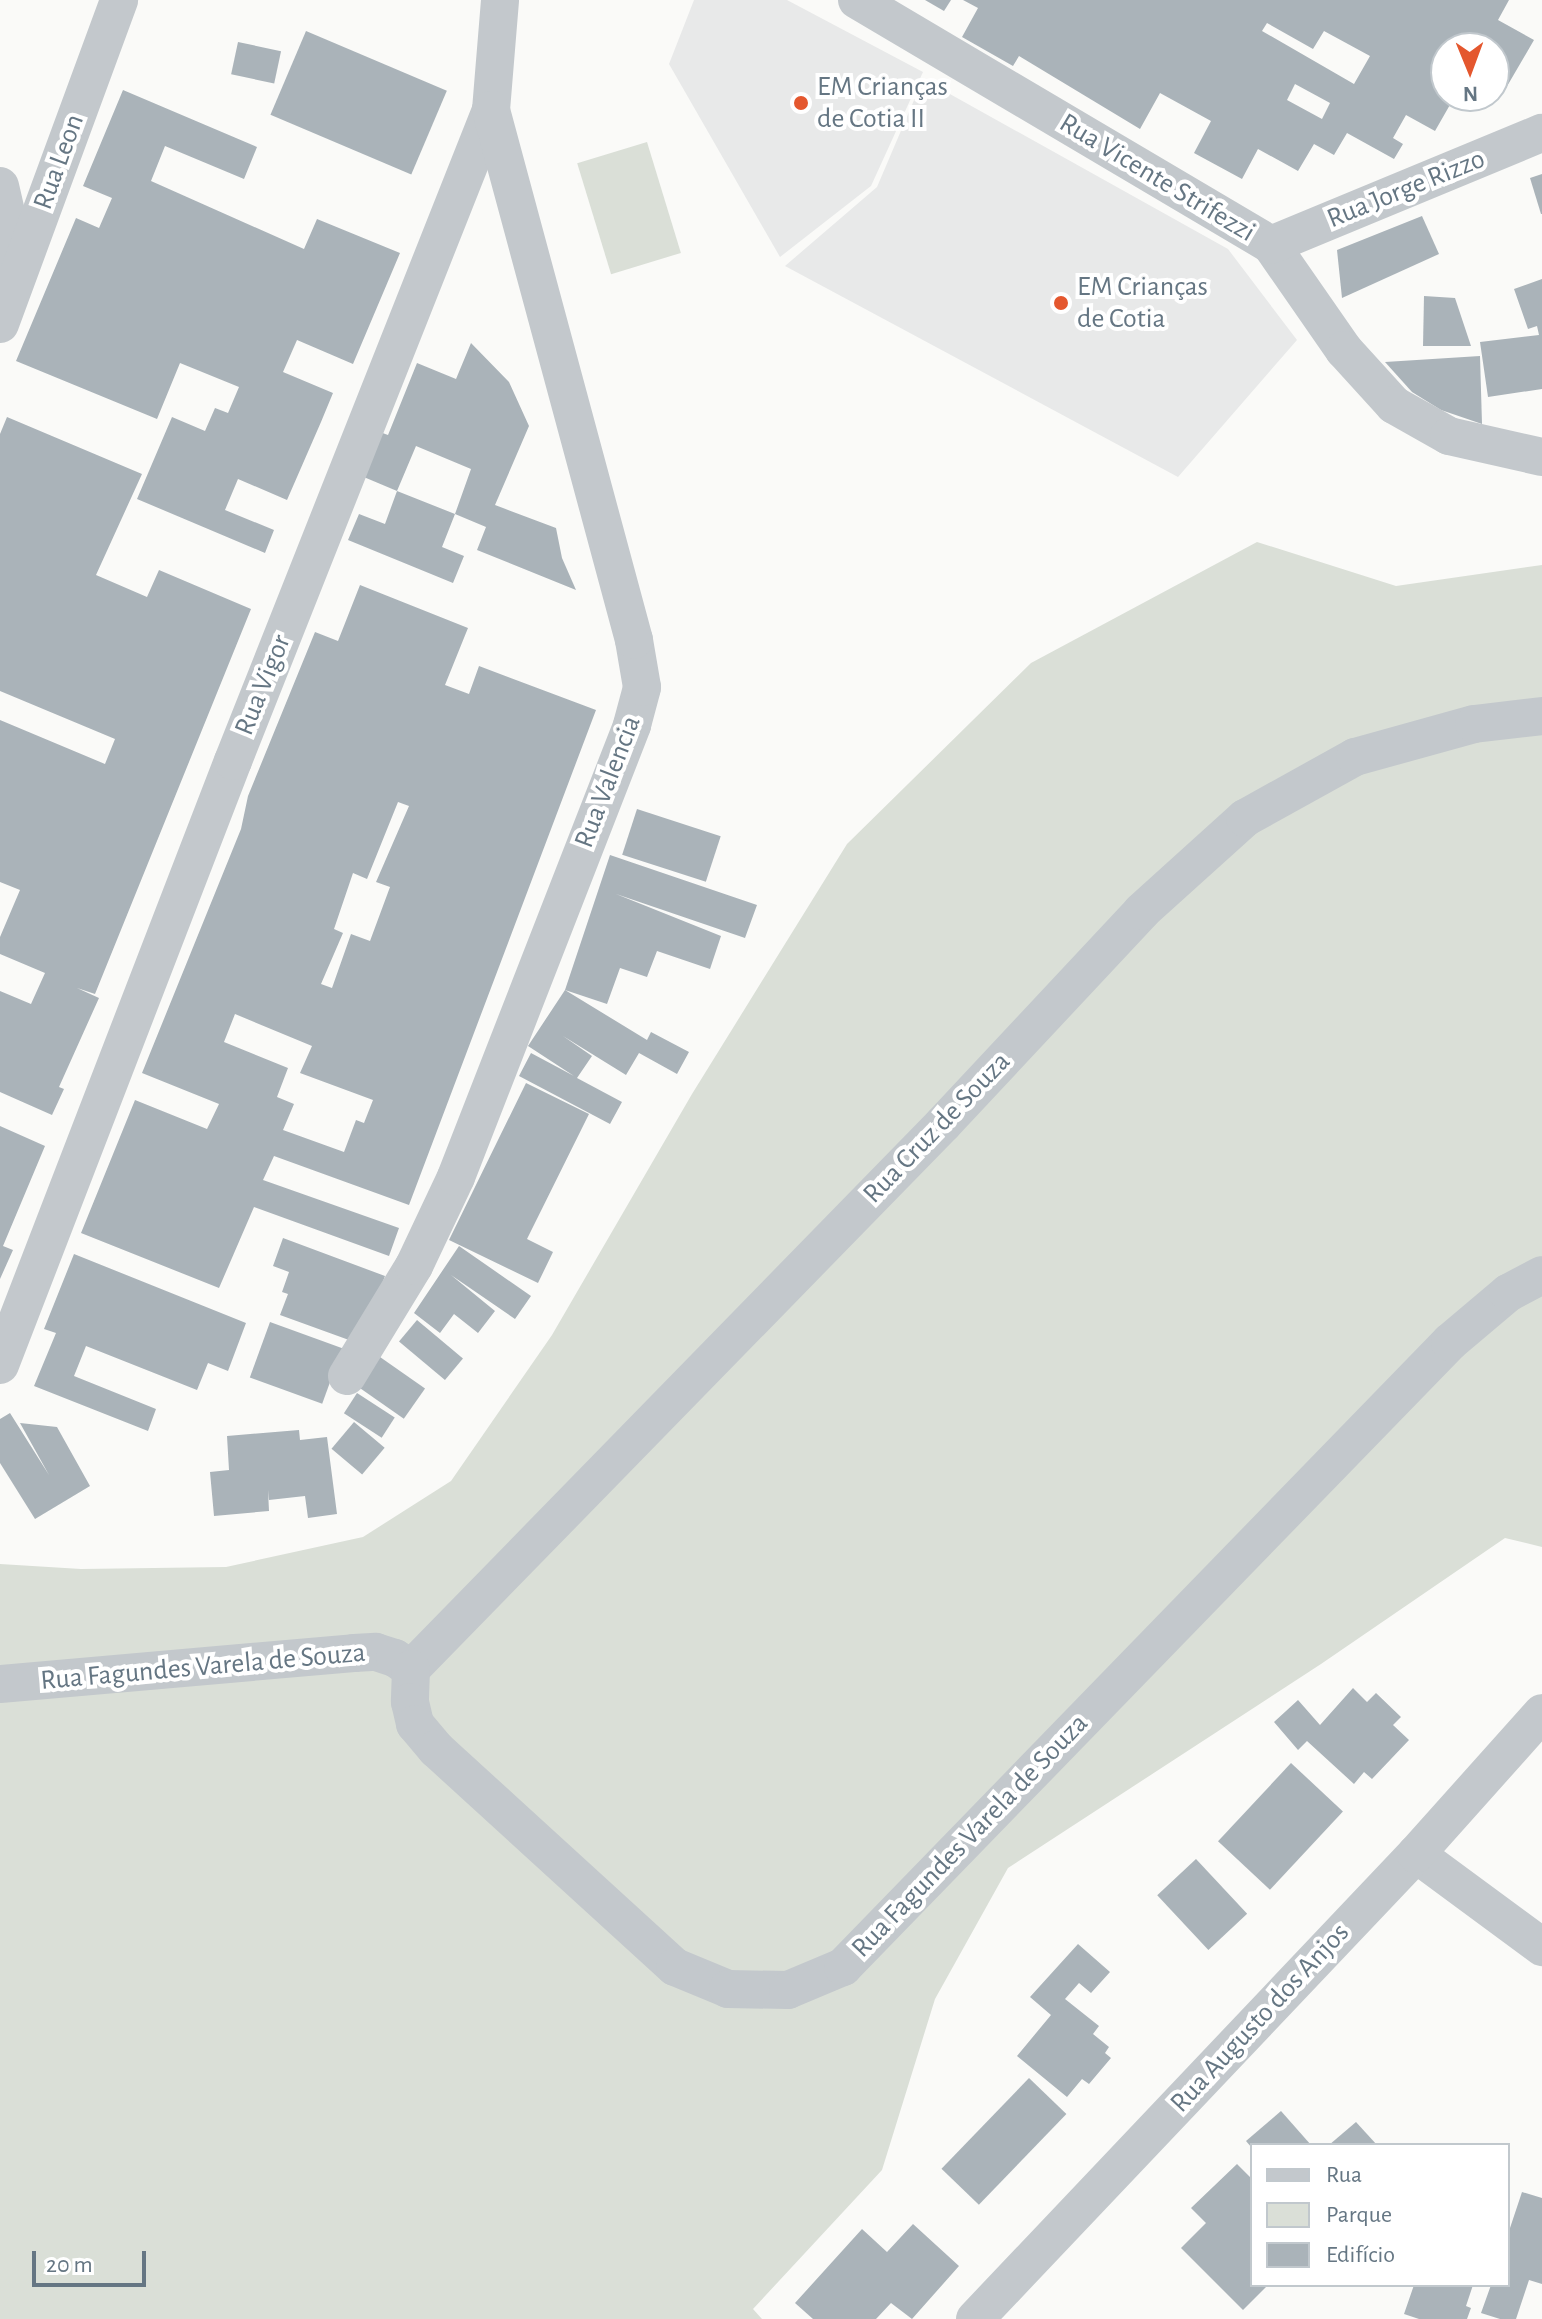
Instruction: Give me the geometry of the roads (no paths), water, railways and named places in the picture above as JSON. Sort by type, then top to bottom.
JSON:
[{"type":"street","name":"Rua Leon","points":[[0,324],[119,0]]},
{"type":"street","name":"Rua Vigor","points":[[0,1365],[233,761],[491,110],[500,0]]},
{"type":"street","name":"Rua Vicente Strifezzi","points":[[857,0],[1271,245],[1344,350],[1394,405],[1449,436],[1542,457]]},
{"type":"street","name":"Rua Valencia","points":[[347,1376],[414,1266],[456,1177],[632,725],[642,687],[634,640],[491,110]]},
{"type":"street","name":"Rua Jorge Rizzo","points":[[1271,245],[1542,133]]},
{"type":"street","points":[[0,186],[19,269]]},
{"type":"street","name":"Rua Cruz de Souza","points":[[411,1669],[943,1124],[1142,911],[1245,818],[1355,757],[1474,724],[1542,716]]},
{"type":"street","name":"Rua Fagundes Varela de Souza","points":[[0,1684],[354,1653],[376,1652],[395,1658],[411,1669],[410,1702],[415,1724],[436,1749],[675,1967],[728,1989],[788,1990],[843,1967],[1450,1342],[1508,1293],[1542,1275]]},
{"type":"street","name":"Rua Augusto dos Anjos","points":[[975,2319],[1416,1854],[1542,1713]]},
{"type":"street","points":[[1416,1854],[1542,1947]]},
{"type":"place","name":"EM Crianças de Cotia II","points":[[801,103]]},
{"type":"place","name":"EM Crianças de Cotia","points":[[1061,303]]}]
